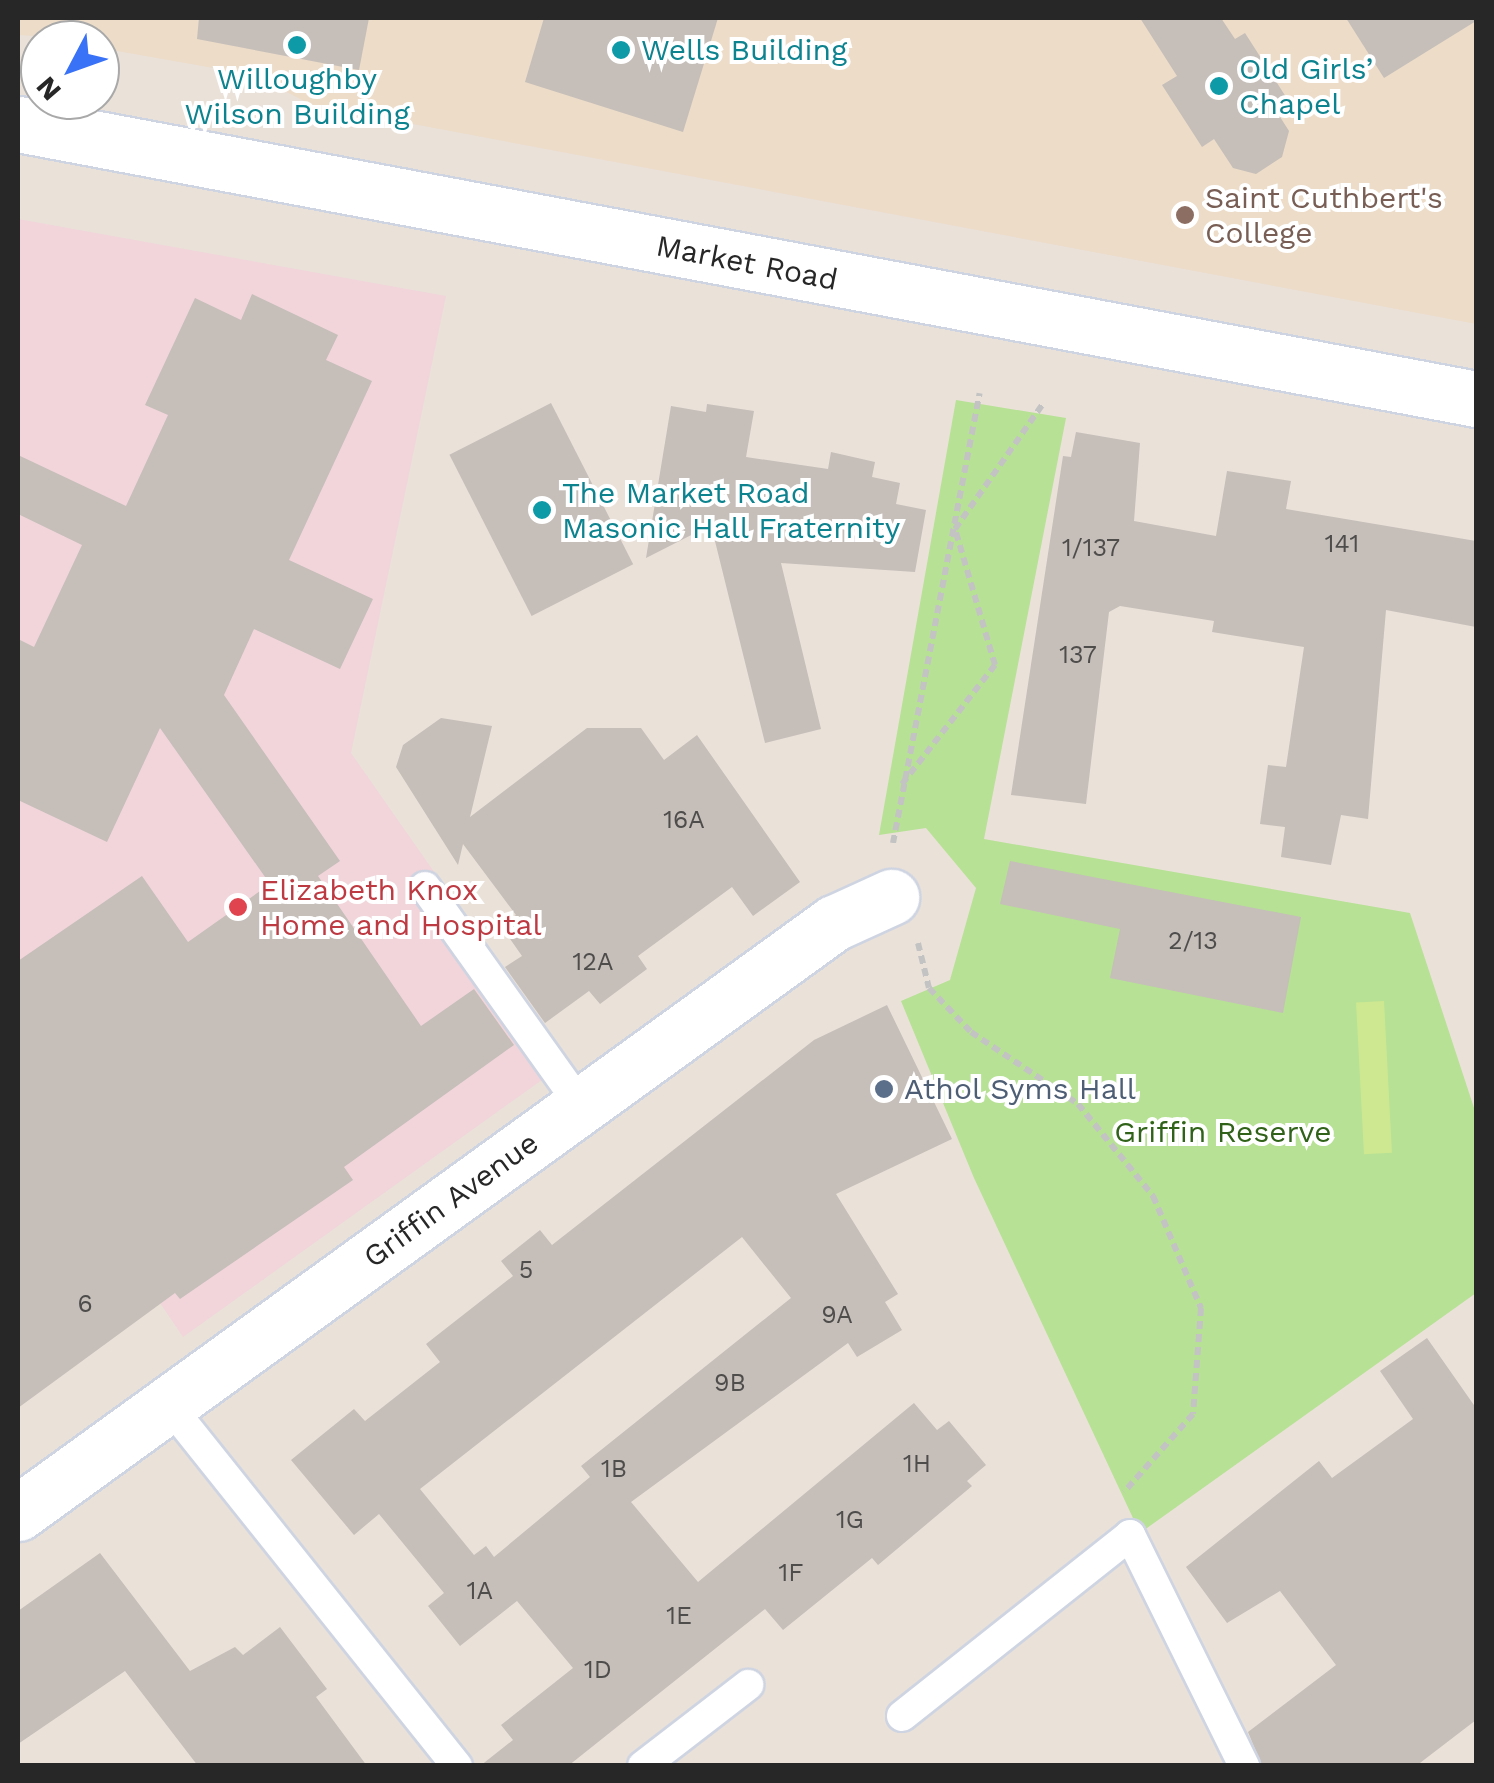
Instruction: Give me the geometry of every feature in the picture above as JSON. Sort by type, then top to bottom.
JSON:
[{"type":"main road","name":"Market Road","points":[[18,124],[1476,399]]},
{"type":"main road","name":"Griffin Avenue","points":[[18,1513],[834,924],[892,898]]},
{"type":"lane","points":[[425,887],[581,1106]]},
{"type":"lane","points":[[168,1404],[458,1766]]},
{"type":"lane","points":[[902,1716],[1130,1535],[1244,1766]]},
{"type":"lane","points":[[644,1766],[748,1685]]},
{"type":"path","points":[[980,393],[902,785],[892,898],[924,952],[929,988],[971,1032],[1078,1104],[1153,1196],[1201,1308],[1193,1414],[1120,1497],[1130,1535]]},
{"type":"path","points":[[955,529],[1043,404]]},
{"type":"path","points":[[902,785],[995,665],[955,529]]},
{"type":"shaded area","name":"Saint Cuthbert's College","points":[[18,18],[1476,18],[1476,324],[312,105],[253,75],[120,52],[120,20],[20,20],[18,35]]},
{"type":"shaded area","name":"Elizabeth Knox Home and Hospital","points":[[18,219],[446,296],[351,753],[567,1062],[183,1337],[18,1092]]},
{"type":"green space","name":"Griffin Reserve","points":[[956,400],[1066,418],[984,839],[1410,913],[1476,1114],[1476,1293],[1140,1533],[974,1178],[901,1001],[950,980],[976,888],[926,828],[879,835]]},
{"type":"green space","points":[[1384,1001],[1392,1153],[1364,1154],[1356,1002]]},
{"type":"building","name":"Willoughby Wilson Building","points":[[199,18],[369,18],[359,70],[197,39]]},
{"type":"building","name":"Wells Building","points":[[544,18],[718,18],[683,132],[525,82]]},
{"type":"building","name":"Old Girls’ Chapel","points":[[1140,18],[1221,18],[1235,39],[1245,33],[1286,97],[1273,106],[1289,131],[1282,157],[1256,174],[1233,168],[1214,139],[1202,147],[1162,85],[1177,76]]},
{"type":"building","points":[[1346,18],[1476,18],[1476,21],[1384,78]]},
{"type":"building","points":[[252,294],[338,335],[326,360],[372,381],[289,560],[373,599],[340,669],[254,629],[224,695],[340,861],[318,876],[421,1026],[474,989],[514,1045],[344,1167],[353,1180],[180,1299],[175,1293],[18,1408],[18,961],[142,876],[188,942],[270,884],[160,728],[107,842],[18,800],[18,639],[34,647],[82,545],[18,514],[18,455],[126,506],[168,415],[145,405],[195,298],[241,320]]},
{"type":"building","name":"The Market Road Masonic Hall Fraternity","points":[[551,403],[633,564],[532,616],[449,455]]},
{"type":"building","points":[[707,404],[754,411],[746,457],[828,469],[831,452],[875,462],[872,477],[900,483],[896,504],[926,510],[915,572],[781,563],[821,729],[765,743],[711,525],[646,558],[671,406],[706,412]]},
{"type":"building","points":[[1076,432],[1140,443],[1134,521],[1216,536],[1227,471],[1291,481],[1286,509],[1476,541],[1476,627],[1386,610],[1368,819],[1341,815],[1331,865],[1281,857],[1285,827],[1260,824],[1268,765],[1286,767],[1304,647],[1212,632],[1214,621],[1120,606],[1109,612],[1086,804],[1011,795],[1063,456],[1071,457]]},
{"type":"building","points":[[441,718],[492,726],[470,817],[587,728],[641,728],[664,760],[697,735],[800,882],[753,916],[732,887],[638,956],[647,969],[600,1004],[589,991],[545,1023],[505,967],[522,956],[501,926],[516,915],[463,844],[458,865],[396,767],[403,745]]},
{"type":"building","points":[[1010,861],[1301,917],[1283,1013],[1110,978],[1120,929],[1000,904]]},
{"type":"building","points":[[887,1005],[952,1139],[836,1194],[898,1294],[885,1302],[902,1330],[857,1357],[848,1343],[631,1502],[698,1582],[914,1403],[937,1430],[949,1421],[986,1465],[967,1481],[972,1486],[878,1565],[872,1558],[783,1630],[765,1609],[568,1766],[480,1766],[513,1740],[501,1725],[573,1668],[517,1601],[460,1646],[428,1606],[444,1593],[379,1514],[354,1535],[291,1460],[354,1409],[365,1421],[440,1362],[426,1344],[513,1276],[501,1261],[540,1230],[552,1245],[814,1040]],"holes":[[[742,1237],[791,1298],[581,1466],[590,1477],[494,1557],[486,1546],[474,1555],[420,1489]]]},
{"type":"building","points":[[1427,1338],[1476,1408],[1476,1720],[1416,1766],[1262,1766],[1248,1732],[1336,1665],[1280,1591],[1227,1623],[1186,1567],[1319,1461],[1332,1478],[1413,1419],[1380,1371]]},
{"type":"building","points":[[100,1553],[190,1671],[235,1647],[243,1655],[280,1627],[327,1689],[316,1697],[367,1766],[198,1766],[125,1671],[18,1744],[18,1611]]},
{"type":"place","name":"Willoughby Wilson Building","points":[[297,45]]},
{"type":"place","name":"Wells Building","points":[[621,50]]},
{"type":"place","name":"Old Girls’ Chapel","points":[[1219,86]]},
{"type":"place","name":"Saint Cuthbert's College","points":[[1185,215]]},
{"type":"place","name":"The Market Road Masonic Hall Fraternity","points":[[542,510]]},
{"type":"place","name":"Elizabeth Knox Home and Hospital","points":[[238,907]]},
{"type":"place","name":"Athol Syms Hall","points":[[884,1089]]}]
